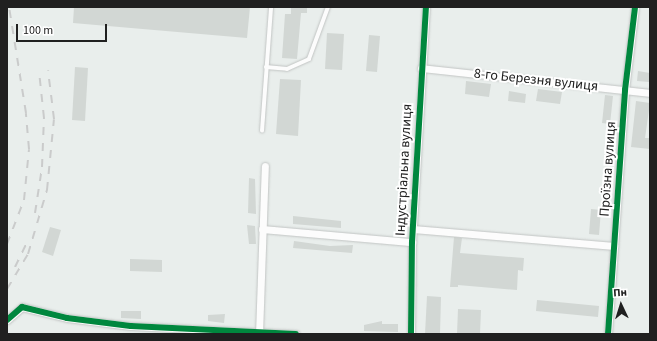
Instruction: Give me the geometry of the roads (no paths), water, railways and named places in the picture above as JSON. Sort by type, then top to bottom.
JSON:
[{"type":"street","name":"Індустріальна вулиця","points":[[411,334],[412,242],[421,68],[426,7]]},
{"type":"street","name":"Проїзна вулиця","points":[[608,334],[625,90],[635,7]]},
{"type":"street","name":"8-го Березня вулиця","points":[[421,68],[650,93]]},
{"type":"street","points":[[259,333],[265,166]]},
{"type":"street","points":[[262,228],[412,242]]},
{"type":"street","points":[[413,229],[614,246]]},
{"type":"street","points":[[7,320],[22,307],[67,318],[131,326],[296,334]]},
{"type":"lane","points":[[262,130],[271,7]]},
{"type":"lane","points":[[266,67],[287,69],[297,67],[309,59],[328,7]]},
{"type":"railway","points":[[7,244],[24,200],[29,149],[26,113],[9,7]]},
{"type":"railway","points":[[7,289],[28,254],[47,190],[54,119],[48,70]]},
{"type":"railway","points":[[35,213],[42,167],[44,118],[39,71]]},
{"type":"railway","points":[[15,267],[28,240]]}]
